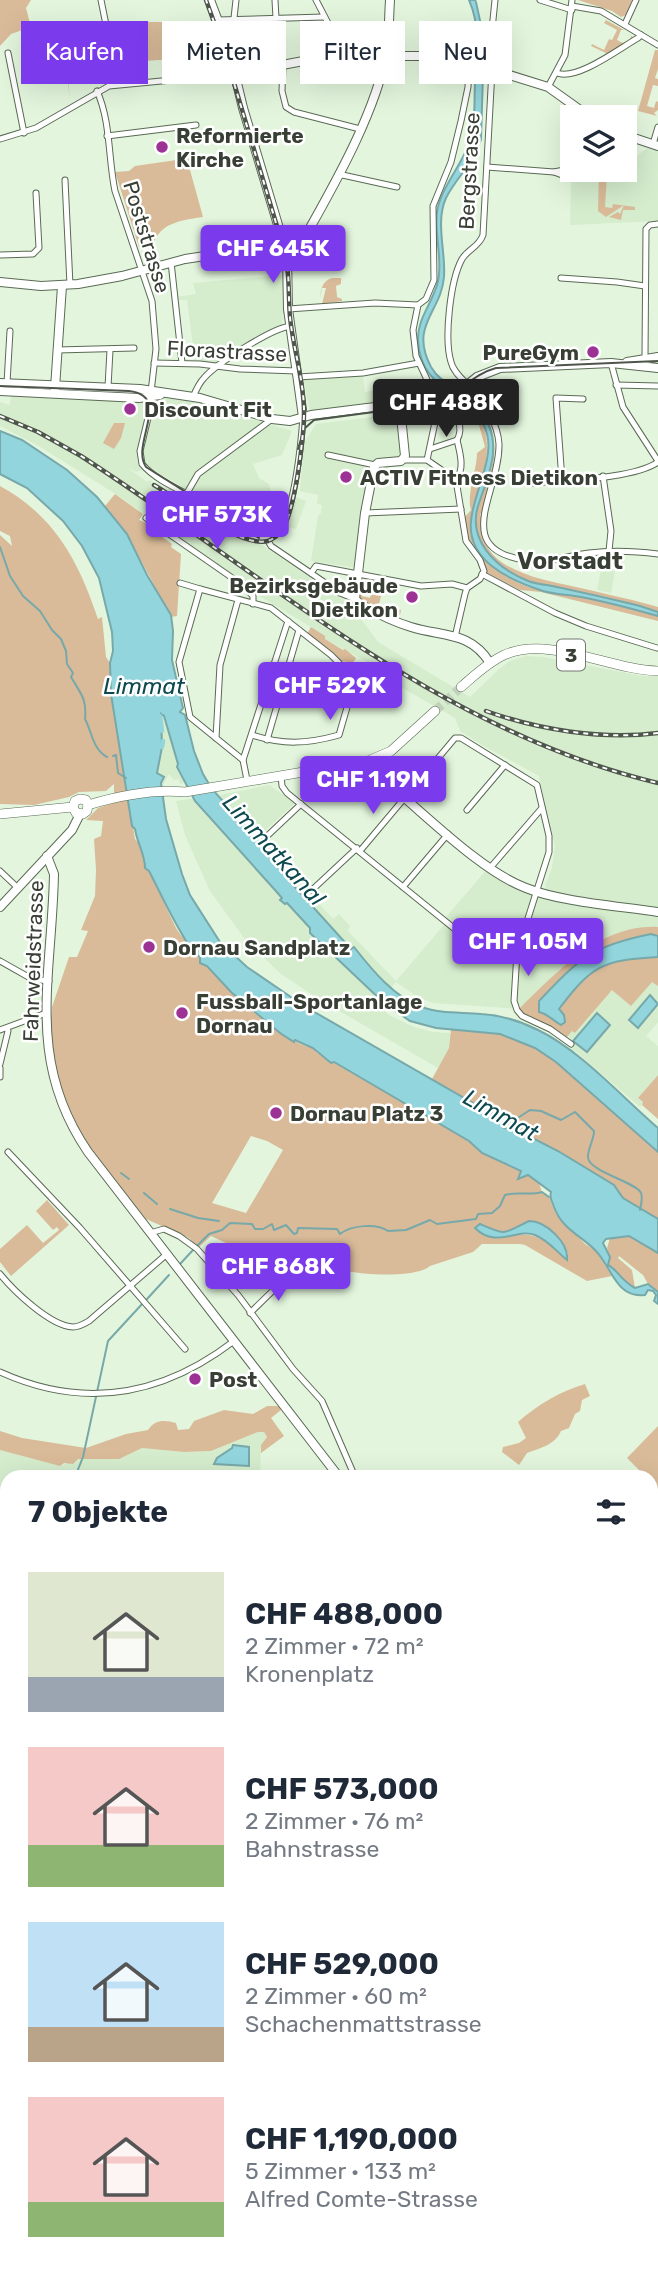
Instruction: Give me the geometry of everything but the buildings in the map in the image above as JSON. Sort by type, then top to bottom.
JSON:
[{"type":"main road","name":"3","points":[[461,687],[489,663],[510,653],[541,649],[636,669],[658,670]]},
{"type":"main road","points":[[0,812],[77,811],[75,802],[80,799],[86,800],[88,805],[173,790],[185,792],[215,788],[376,758],[391,751],[435,711]]},
{"type":"street","points":[[100,0],[104,21]]},
{"type":"street","points":[[210,0],[218,20],[324,17]]},
{"type":"street","points":[[234,18],[236,0]]},
{"type":"street","points":[[275,0],[276,18]]},
{"type":"street","points":[[316,0],[327,21]]},
{"type":"street","points":[[388,21],[390,0]]},
{"type":"street","name":"Bergstrasse","points":[[493,21],[495,0]]},
{"type":"street","points":[[540,0],[596,9],[658,44]]},
{"type":"street","points":[[625,24],[636,0]]},
{"type":"street","points":[[548,87],[557,73],[567,47],[572,5]]},
{"type":"street","points":[[557,73],[564,75],[589,67],[641,35]]},
{"type":"street","points":[[8,53],[24,133]]},
{"type":"street","points":[[512,76],[548,87],[573,105]]},
{"type":"street","points":[[0,139],[24,133],[48,122],[97,92],[118,84]]},
{"type":"street","points":[[237,84],[288,261],[288,309],[303,417],[290,504],[282,527],[277,534],[267,539],[250,536],[187,493],[198,474],[272,419]]},
{"type":"street","points":[[282,84],[286,107],[294,112],[360,128]]},
{"type":"street","points":[[288,261],[297,251],[338,174],[377,84]]},
{"type":"street","points":[[288,309],[375,303],[418,305],[426,299],[434,279],[433,206],[451,162],[469,84]]},
{"type":"street","name":"Bergstrasse","points":[[488,84],[483,235],[477,246],[461,262],[448,323],[451,363],[493,422],[498,436],[499,454],[483,527],[488,545],[496,552],[514,558],[538,561],[609,551]]},
{"type":"street","name":"Poststrasse","points":[[97,92],[106,119],[115,191],[151,298],[156,349],[140,451],[141,461],[147,470],[187,493]]},
{"type":"street","points":[[107,136],[195,125]]},
{"type":"street","points":[[637,139],[655,145],[658,127]]},
{"type":"street","points":[[487,167],[554,172]]},
{"type":"street","points":[[338,174],[397,187]]},
{"type":"street","points":[[55,390],[57,350],[66,286],[65,180]]},
{"type":"street","points":[[0,255],[33,254],[38,248],[36,193]]},
{"type":"street","points":[[645,358],[646,232],[648,226],[658,223]]},
{"type":"street","points":[[0,282],[66,286],[109,279],[171,262],[284,244]]},
{"type":"street","points":[[171,262],[182,363]]},
{"type":"street","points":[[561,278],[645,286]]},
{"type":"street","points":[[418,305],[413,330],[414,348],[436,406],[427,460]]},
{"type":"street","points":[[194,397],[204,379],[216,367],[290,326]]},
{"type":"street","points":[[10,331],[3,383],[55,390],[194,397],[272,419],[290,421],[360,408],[400,406],[405,403],[436,406],[450,400],[485,372],[500,368],[611,363],[658,368]]},
{"type":"street","points":[[57,350],[134,348]]},
{"type":"street","points":[[108,387],[110,350]]},
{"type":"street","points":[[623,363],[658,357]]},
{"type":"street","name":"Florastrasse","points":[[154,363],[182,363],[298,374],[363,373],[419,363]]},
{"type":"street","points":[[533,483],[646,469],[658,462],[624,407],[611,363]]},
{"type":"street","points":[[616,386],[658,386]]},
{"type":"street","points":[[0,391],[108,387],[151,393]]},
{"type":"street","points":[[562,480],[556,398],[583,399]]},
{"type":"street","points":[[450,400],[461,429],[457,440],[460,476],[456,480]]},
{"type":"street","points":[[400,406],[404,460]]},
{"type":"street","points":[[430,449],[457,440]]},
{"type":"street","points":[[328,455],[375,465],[404,460],[427,460],[456,480],[466,541],[482,564],[482,574],[467,588],[455,636]]},
{"type":"street","points":[[355,598],[365,513],[375,465]]},
{"type":"street","points":[[603,476],[611,531],[609,551],[658,554]]},
{"type":"street","points":[[365,513],[461,509]]},
{"type":"street","points":[[146,518],[241,584],[252,595],[253,604]]},
{"type":"street","points":[[267,539],[269,544],[347,597],[355,598],[360,604],[404,625],[455,636],[475,646],[489,663]]},
{"type":"street","points":[[311,573],[316,566],[421,586],[452,584],[467,588]]},
{"type":"street","points":[[482,574],[555,613],[586,626],[657,648]]},
{"type":"street","points":[[180,583],[271,608],[352,674],[354,684],[339,735],[292,744],[252,736]]},
{"type":"street","points":[[200,589],[180,657],[190,718],[243,760]]},
{"type":"street","points":[[216,738],[220,666],[238,600]]},
{"type":"street","points":[[247,780],[243,760],[288,621]]},
{"type":"street","points":[[267,740],[299,630]]},
{"type":"street","points":[[313,890],[359,850],[458,737],[505,765],[537,785],[549,836],[545,869],[535,892],[516,960],[514,1001],[517,1010],[524,1017],[550,1029],[571,1044]]},
{"type":"street","points":[[376,758],[386,779],[405,798],[491,868],[515,884],[535,892],[658,912]]},
{"type":"street","points":[[467,810],[505,765]]},
{"type":"street","points":[[281,775],[283,789],[300,804],[471,942],[516,960]]},
{"type":"street","points":[[265,838],[300,804]]},
{"type":"street","points":[[491,868],[542,808]]},
{"type":"street","points":[[0,908],[74,828],[77,811]]},
{"type":"street","points":[[403,887],[448,834]]},
{"type":"street","name":"Fahrweidstrasse","points":[[47,856],[54,874],[46,1013],[49,1062],[66,1117],[88,1152],[334,1470]]},
{"type":"street","points":[[0,871],[18,888]]},
{"type":"street","points":[[1,962],[32,979],[49,981]]},
{"type":"street","points":[[0,1030],[46,1013]]},
{"type":"street","points":[[0,1077],[7,1028]]},
{"type":"street","points":[[8,1152],[80,1228],[185,1349]]},
{"type":"street","points":[[150,1233],[164,1229],[195,1248],[238,1295],[293,1369],[322,1401],[352,1470]]},
{"type":"street","points":[[0,1274],[37,1309],[55,1321],[80,1326],[167,1254]]},
{"type":"street","points":[[250,1313],[290,1274]]},
{"type":"street","points":[[0,1372],[42,1388],[92,1394],[124,1392],[163,1382],[191,1369],[234,1341]]},
{"type":"shaded area","points":[[0,0],[31,0],[26,8],[29,21],[21,21],[21,30],[11,34],[0,46]]},
{"type":"shaded area","points":[[578,0],[632,0],[626,15],[621,17],[612,11]]},
{"type":"shaded area","points":[[606,20],[624,30],[621,30],[617,40],[623,43],[628,41],[608,54],[591,46],[592,44],[604,50],[609,39],[612,40],[617,30],[604,23]]},
{"type":"shaded area","points":[[148,22],[162,22],[162,60],[148,61]]},
{"type":"shaded area","points":[[655,50],[658,50],[655,78],[658,79],[658,86],[653,85],[647,106],[654,108],[656,101],[658,102],[658,110],[654,113],[657,116],[638,111]]},
{"type":"shaded area","points":[[649,147],[658,150],[658,221],[570,225],[571,182],[637,182],[637,156]]},
{"type":"shaded area","points":[[190,158],[190,170],[203,217],[169,226],[163,229],[155,240],[139,247],[115,172],[129,171],[135,166]]},
{"type":"shaded area","points":[[599,182],[607,182],[605,207],[623,205],[606,217],[598,211]]},
{"type":"shaded area","points":[[624,205],[635,207],[635,210],[623,210],[621,220],[609,217],[618,212],[620,214]]},
{"type":"shaded area","points":[[283,275],[282,326],[215,365],[195,361],[187,300],[177,300],[176,297],[196,294],[193,283]]},
{"type":"shaded area","points":[[341,278],[341,284],[336,286],[337,297],[342,301],[322,304],[326,288],[322,288],[326,281]]},
{"type":"shaded area","points":[[362,371],[365,392],[424,382],[427,397],[310,411],[302,375]]},
{"type":"shaded area","points":[[11,394],[183,399],[292,431],[282,455],[253,464],[259,478],[269,484],[273,501],[286,506],[288,494],[306,501],[296,529],[278,524],[262,537],[239,523],[245,534],[350,604],[378,642],[470,697],[499,669],[510,661],[526,656],[642,676],[658,676],[658,927],[638,929],[590,946],[560,969],[519,1009],[433,1003],[416,996],[396,982],[376,1004],[389,1015],[414,1027],[450,1033],[449,1048],[438,1068],[281,974],[247,942],[210,891],[185,835],[176,801],[217,795],[222,799],[220,795],[269,785],[295,803],[258,837],[333,919],[339,914],[350,926],[348,931],[396,981],[487,869],[518,890],[546,898],[545,885],[552,868],[555,846],[539,776],[460,731],[455,718],[380,675],[367,662],[325,639],[311,627],[243,586],[122,498],[37,445],[0,426],[0,402],[10,405]],"holes":[[[127,467],[136,472],[149,468],[190,491],[170,488],[167,491],[149,480],[147,482]]]},
{"type":"shaded area","points":[[476,395],[491,427],[494,444],[493,465],[488,493],[480,515],[483,535],[489,549],[499,560],[528,575],[651,605],[658,607],[658,612],[606,597],[531,582],[510,572],[489,554],[478,535],[476,523],[477,510],[493,461],[493,447],[486,422],[471,400]]},
{"type":"shaded area","points":[[461,400],[475,412],[483,425],[487,439],[484,471],[471,519],[478,548],[486,559],[496,569],[522,585],[650,613],[658,616],[658,621],[541,592],[520,590],[487,573],[484,562],[467,538],[464,518],[471,510],[470,497],[477,453],[485,447],[476,414]]},
{"type":"shaded area","points":[[397,414],[400,466],[379,468],[369,508],[363,569],[311,561],[322,505],[317,504],[318,495],[300,491],[304,443],[316,424]]},
{"type":"shaded area","points":[[114,423],[125,423],[121,438],[114,449],[103,443]]},
{"type":"shaded area","points":[[0,486],[36,511],[50,526],[73,560],[98,619],[102,617],[106,657],[110,663],[111,694],[135,839],[142,847],[145,868],[149,871],[175,926],[198,954],[203,965],[256,1014],[286,1036],[313,1048],[317,1053],[469,1141],[482,1153],[521,1172],[518,1178],[528,1175],[539,1183],[556,1214],[585,1244],[595,1250],[612,1276],[587,1281],[520,1244],[482,1244],[473,1252],[414,1272],[355,1272],[339,1269],[315,1258],[304,1265],[241,1250],[211,1236],[198,1248],[189,1238],[146,1219],[95,1156],[76,1127],[56,1078],[50,1032],[52,1007],[69,957],[77,957],[88,931],[81,930],[95,896],[94,839],[101,836],[103,821],[86,820],[98,808],[114,803],[114,784],[106,791],[79,792],[34,805],[0,804],[0,535],[12,546],[10,536],[0,531]],"holes":[[[251,1136],[283,1150],[246,1213],[212,1203]],[[529,1221],[542,1224],[552,1232],[568,1253],[566,1259],[540,1238],[520,1235],[518,1227]]]},
{"type":"shaded area","points":[[115,494],[143,514],[139,520],[147,523],[146,526],[172,544],[171,547],[181,554],[177,616],[171,617],[127,534],[105,506]]},
{"type":"shaded area","points":[[602,565],[615,572],[611,593],[597,590]]},
{"type":"shaded area","points":[[360,591],[363,592],[362,596],[370,598],[371,594],[381,596],[379,604],[401,610],[400,615],[395,614],[399,619],[367,606],[359,598]]},
{"type":"shaded area","points":[[311,627],[356,658],[353,663],[341,661],[307,634]]},
{"type":"shaded area","points":[[161,714],[164,716],[177,767],[184,783],[180,784],[179,779],[174,780],[169,774],[163,785],[157,773],[162,747]]},
{"type":"shaded area","points":[[658,927],[658,986],[652,982],[631,1006],[612,990],[575,1033],[572,1031],[567,1037],[519,1009],[564,966],[599,942],[617,933]]},
{"type":"shaded area","points":[[652,981],[658,986],[658,1022],[646,1036],[658,1046],[658,1075],[638,1098],[643,1103],[640,1107],[569,1046],[572,1042],[568,1036],[572,1031],[575,1033],[612,990]]},
{"type":"shaded area","points":[[451,1029],[500,1034],[539,1050],[658,1152],[658,1219],[622,1198],[614,1185],[558,1151],[517,1130],[504,1128],[505,1118],[494,1115],[432,1079],[449,1048]]},
{"type":"shaded area","points":[[658,1075],[658,1119],[638,1098]]},
{"type":"shaded area","points":[[47,1200],[69,1225],[11,1276],[0,1262],[0,1249],[27,1225],[43,1243],[59,1230],[57,1227],[53,1230],[36,1211]]},
{"type":"shaded area","points":[[629,1236],[658,1253],[658,1292],[648,1284],[643,1275],[619,1256],[632,1270],[635,1288],[619,1278],[613,1267],[608,1265],[610,1257],[607,1248],[610,1238]]},
{"type":"shaded area","points":[[585,1384],[590,1396],[582,1400],[580,1411],[575,1414],[569,1428],[561,1431],[555,1440],[527,1453],[519,1465],[502,1452],[503,1447],[519,1443],[526,1438],[518,1422],[525,1416],[541,1404]]},
{"type":"shaded area","points":[[267,1406],[279,1406],[281,1410],[271,1418],[284,1436],[261,1453],[261,1445],[267,1437],[264,1432],[211,1451],[184,1452],[142,1448],[119,1459],[78,1459],[73,1464],[64,1463],[60,1466],[0,1450],[0,1431],[22,1438],[86,1448],[126,1434],[148,1430],[160,1421],[176,1423],[178,1430],[189,1429],[194,1421],[224,1410],[253,1414]]},
{"type":"shaded area","points":[[658,1426],[658,1470],[639,1470],[627,1458]]},
{"type":"shaded area","points":[[258,1432],[264,1432],[267,1437],[261,1445],[260,1470],[0,1470],[0,1450],[60,1466],[77,1459],[119,1459],[142,1448],[184,1452],[211,1451]]},
{"type":"water","points":[[469,0],[475,0],[480,21],[475,21]]},
{"type":"water","points":[[475,84],[483,84],[481,140],[443,207],[441,227],[444,277],[423,340],[425,353],[434,372],[471,400],[484,417],[492,436],[493,455],[489,475],[476,516],[480,540],[504,568],[526,580],[640,606],[658,612],[658,616],[591,599],[545,592],[516,581],[493,567],[476,547],[471,521],[486,466],[487,434],[481,420],[472,410],[428,372],[421,358],[418,340],[420,324],[438,281],[440,264],[437,212],[446,187],[468,146],[474,114]]},
{"type":"water","name":"Limmat","points":[[0,431],[22,440],[67,470],[97,497],[127,534],[171,615],[172,660],[183,708],[180,712],[185,715],[203,774],[212,789],[297,883],[294,886],[351,949],[354,947],[385,982],[412,1003],[436,1011],[503,1017],[554,1039],[585,1062],[658,1128],[658,1152],[556,1062],[535,1048],[500,1034],[436,1028],[410,1021],[385,1004],[310,933],[310,928],[287,903],[280,900],[282,898],[195,801],[177,767],[164,716],[161,714],[162,747],[157,773],[164,777],[161,783],[166,819],[190,895],[220,942],[247,967],[304,1006],[494,1115],[506,1119],[504,1128],[517,1130],[558,1151],[614,1185],[623,1198],[658,1219],[658,1253],[629,1236],[606,1239],[603,1243],[610,1257],[608,1265],[635,1288],[648,1284],[658,1292],[658,1304],[654,1301],[656,1295],[653,1291],[648,1290],[645,1295],[635,1295],[621,1287],[595,1250],[557,1215],[551,1192],[528,1175],[518,1179],[521,1171],[482,1153],[469,1141],[334,1062],[331,1063],[313,1048],[295,1040],[294,1042],[280,1033],[231,992],[207,966],[200,963],[200,956],[195,955],[188,944],[145,868],[132,826],[111,694],[112,632],[99,578],[82,546],[63,521],[27,488],[0,474]]},
{"type":"water","points":[[651,934],[658,936],[658,957],[611,963],[590,974],[559,1009],[565,1022],[561,1025],[539,1012],[539,1001],[565,974],[588,956],[614,943]]},
{"type":"water","points":[[650,995],[658,1004],[638,1028],[629,1020]]},
{"type":"water","points":[[597,1013],[610,1025],[587,1052],[573,1041]]},
{"type":"water","points":[[529,1221],[542,1225],[555,1234],[567,1253],[567,1260],[535,1235],[521,1234],[498,1238],[483,1234],[475,1228],[480,1224],[505,1232]]},
{"type":"water","points":[[233,1445],[249,1447],[249,1466],[214,1464],[217,1458]]},
{"type":"waterway","points":[[0,547],[10,576],[23,596],[40,611],[61,639],[67,664],[73,673],[71,677],[84,701],[85,719],[96,745],[107,757]]},
{"type":"waterway","points":[[160,716],[162,731]]},
{"type":"waterway","points":[[162,747],[163,741]]},
{"type":"waterway","points":[[113,756],[116,755],[118,773],[126,778]]},
{"type":"waterway","points":[[504,1122],[516,1119],[530,1110],[541,1111],[561,1120],[575,1112],[594,1131],[588,1155],[591,1163],[638,1189],[642,1197],[640,1210]]},
{"type":"waterway","points":[[121,1173],[129,1179]]},
{"type":"waterway","points":[[197,1246],[209,1234],[222,1230],[230,1223],[252,1224],[255,1229],[263,1229],[272,1224],[274,1230],[286,1225],[294,1234],[298,1228],[337,1229],[340,1234],[364,1226],[388,1231],[406,1230],[430,1220],[437,1224],[476,1219],[478,1214],[492,1213],[500,1206],[505,1195],[542,1192],[549,1197]]},
{"type":"waterway","points":[[144,1193],[157,1204]]},
{"type":"waterway","points":[[170,1209],[219,1221]]},
{"type":"waterway","points":[[180,1264],[193,1250]]},
{"type":"waterway","points":[[147,1299],[169,1275]]},
{"type":"waterway","points":[[78,1470],[108,1341],[143,1303]]},
{"type":"tunnel","points":[[435,711],[461,687]]},
{"type":"tram line","points":[[298,449],[304,429],[314,420],[434,404],[496,368],[658,361]]},
{"type":"tram line","points":[[0,386],[129,391],[142,395],[148,402],[149,411],[142,457],[146,467],[259,538]]},
{"type":"railway","points":[[154,485],[226,530],[256,541],[268,541],[281,532],[286,522],[298,474],[302,438],[304,400],[291,329],[285,253],[225,53],[206,0]]},
{"type":"railway","points":[[0,416],[38,432],[81,456],[356,645],[428,688],[501,727],[578,759],[658,783]]},
{"type":"railway","points":[[486,711],[571,732],[615,735],[658,733]]},
{"type":"place","name":"Reformierte Kirche","points":[[162,147]]},
{"type":"place","name":"PureGym","points":[[593,352]]},
{"type":"place","name":"Discount Fit","points":[[130,409]]},
{"type":"place","name":"ACTIV Fitness Dietikon","points":[[346,477]]},
{"type":"place","name":"Bezirksgebäude Dietikon","points":[[412,597]]},
{"type":"place","name":"Dornau Sandplatz","points":[[149,947]]},
{"type":"place","name":"Fussball-Sportanlage Dornau","points":[[182,1013]]},
{"type":"place","name":"Dornau Platz 3","points":[[276,1113]]},
{"type":"place","name":"Post","points":[[195,1379]]},
{"type":"district","name":"Vorstadt","points":[[570,561]]},
{"type":"water label","name":"Limmatkanal","points":[[274,850]]}]
